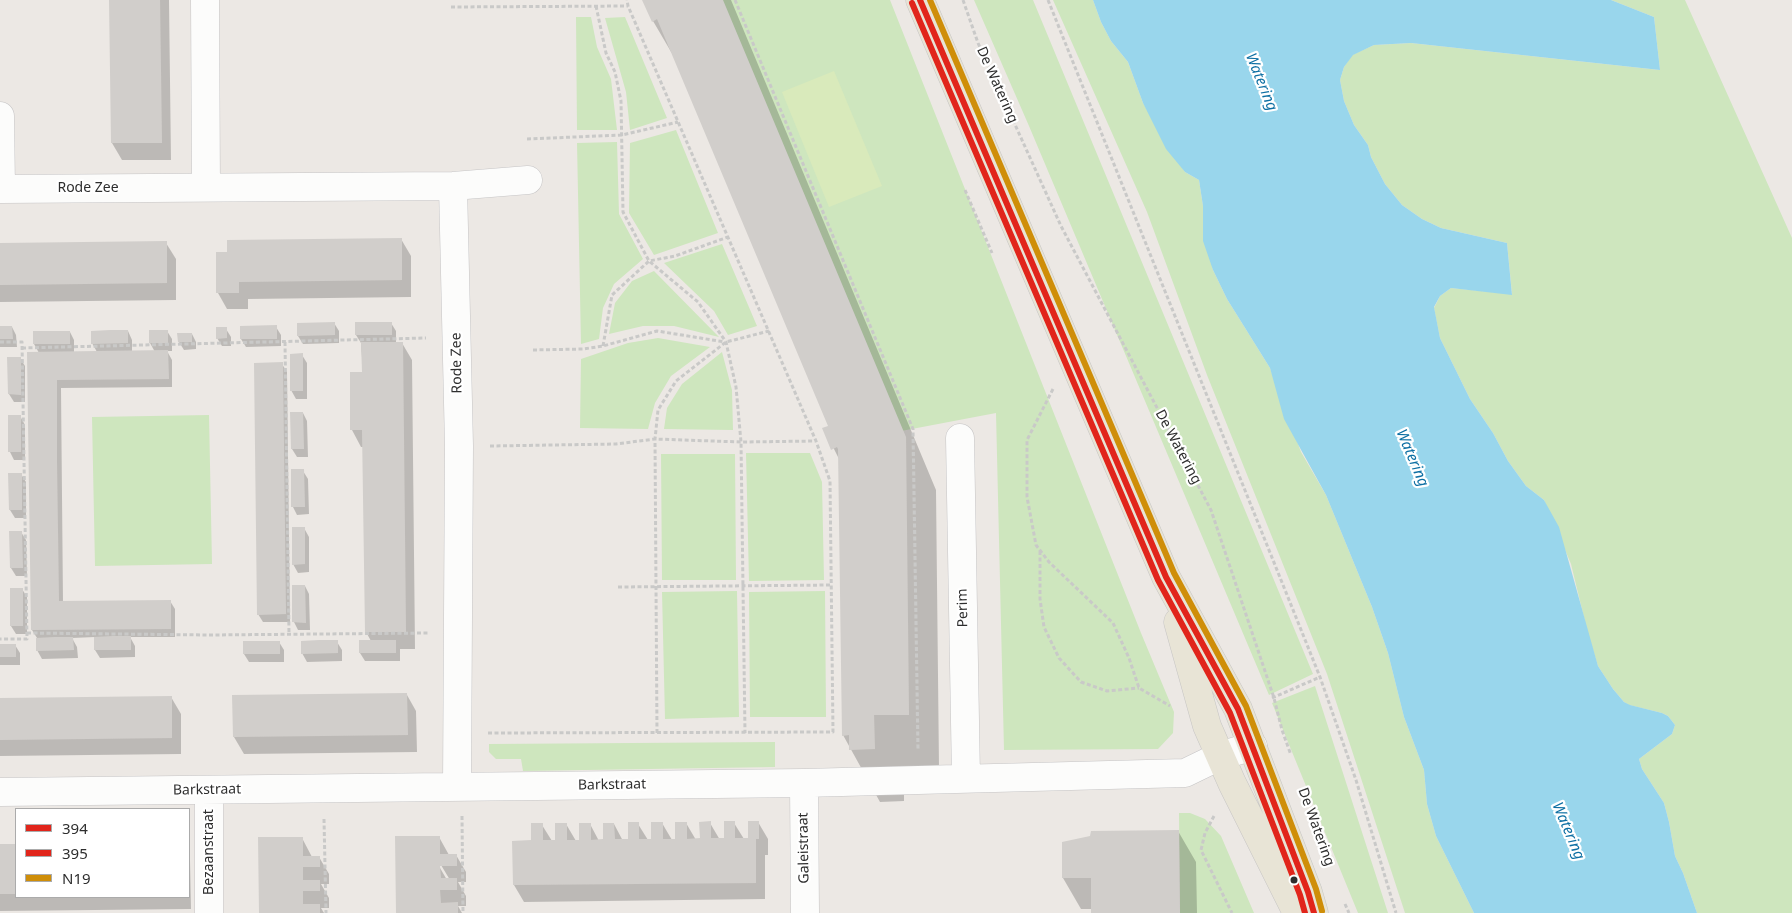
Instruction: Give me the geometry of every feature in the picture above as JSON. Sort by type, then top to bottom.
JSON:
[{"type":"main road","points":[[920,0],[1166,577],[1238,709],[1308,892],[1314,913]]},
{"type":"main road","points":[[1166,577],[1207,726],[1232,783],[1297,913]]},
{"type":"street","points":[[205,0],[206,187]]},
{"type":"street","name":"Rode Zee","points":[[0,116],[0,189],[453,186],[459,446],[456,733],[460,786]]},
{"type":"street","points":[[453,186],[528,180]]},
{"type":"street","name":"Perim","points":[[960,438],[966,778]]},
{"type":"street","points":[[1220,756],[1253,746]]},
{"type":"street","name":"Barkstraat","points":[[0,792],[804,783],[1185,773],[1220,756]]},
{"type":"street","name":"Galeistraat","points":[[804,783],[805,913]]},
{"type":"street","name":"Bezaanstraat","points":[[209,790],[209,913]]},
{"type":"path","points":[[456,733],[833,732],[830,481],[816,441],[627,0]]},
{"type":"path","points":[[735,0],[913,429],[918,779]]},
{"type":"path","name":"De Watering","points":[[963,0],[978,43],[1061,226],[1211,510],[1292,757]]},
{"type":"path","points":[[1048,0],[1320,677],[1356,780],[1396,913]]},
{"type":"path","points":[[596,6],[606,53],[615,72],[621,101],[623,212],[649,261],[698,302],[726,342],[736,387],[741,442],[745,733]]},
{"type":"path","points":[[451,7],[628,6]]},
{"type":"path","points":[[527,139],[622,136],[678,122]]},
{"type":"path","points":[[963,185],[996,262]]},
{"type":"path","points":[[603,346],[612,295],[649,261],[675,256],[728,237]]},
{"type":"path","points":[[657,733],[654,439],[658,410],[676,381],[726,342],[769,330]]},
{"type":"path","points":[[533,350],[583,349],[603,346],[657,331],[726,342]]},
{"type":"path","points":[[22,348],[456,337]]},
{"type":"path","points":[[0,342],[22,342],[27,633],[27,639],[0,639]]},
{"type":"path","points":[[285,342],[289,634]]},
{"type":"path","points":[[1048,380],[1053,389],[1027,440],[1027,497],[1036,545],[1049,562],[1113,623],[1129,658],[1139,688]]},
{"type":"path","points":[[459,446],[616,444],[654,439],[741,442],[816,441]]},
{"type":"path","points":[[1040,551],[1040,599],[1044,626],[1059,658],[1081,682],[1107,691],[1139,688],[1207,726]]},
{"type":"path","points":[[618,587],[831,585]]},
{"type":"path","points":[[27,633],[458,633]]},
{"type":"path","points":[[1232,783],[1205,833],[1201,850],[1232,913]]},
{"type":"path","points":[[460,786],[463,913]]},
{"type":"path","points":[[324,788],[326,913]]},
{"type":"path","points":[[1342,898],[1348,913]]},
{"type":"green space","points":[[714,0],[890,0],[1174,712],[1173,733],[1158,749],[1004,750],[996,413],[896,432]]},
{"type":"green space","points":[[974,0],[1033,0],[1313,674],[1269,695],[1029,126]]},
{"type":"green space","points":[[1053,0],[1093,0],[1101,22],[1111,41],[1128,62],[1143,103],[1185,172],[1199,180],[1213,270],[1227,299],[1270,368],[1301,452],[1326,495],[1372,607],[1388,653],[1404,717],[1424,770],[1427,804],[1436,836],[1474,913],[1405,913],[1327,674],[1207,375],[1147,212]]},
{"type":"green space","points":[[1611,0],[1685,0],[1792,238],[1792,913],[1697,913],[1675,856],[1664,803],[1642,769],[1639,759],[1672,734],[1675,725],[1668,716],[1662,713],[1624,702],[1598,666],[1571,564],[1544,500],[1526,486],[1508,461],[1493,433],[1470,399],[1440,338],[1434,308],[1440,296],[1451,288],[1512,294],[1507,243],[1441,228],[1422,219],[1402,205],[1385,184],[1371,157],[1368,145],[1354,125],[1344,101],[1340,80],[1344,67],[1352,55],[1374,45],[1411,43],[1660,70],[1654,17]]},
{"type":"green space","points":[[576,17],[591,17],[597,47],[611,79],[617,130],[577,130]]},
{"type":"green space","points":[[625,17],[667,118],[630,130],[626,92],[605,18]]},
{"type":"green space","points":[[834,71],[882,186],[829,207],[782,92]]},
{"type":"green space","points":[[676,130],[718,233],[654,255],[629,213],[630,143]]},
{"type":"green space","points":[[617,142],[619,214],[643,259],[614,284],[603,308],[599,339],[581,344],[577,143]]},
{"type":"green space","points":[[722,244],[757,326],[728,335],[714,311],[664,263]]},
{"type":"green space","points":[[654,271],[719,337],[674,326],[643,326],[609,334],[615,303],[632,281]]},
{"type":"green space","points":[[658,338],[710,347],[671,376],[655,403],[648,429],[580,428],[581,359],[628,343]]},
{"type":"green space","points":[[722,352],[732,390],[733,430],[664,429],[667,408],[682,384]]},
{"type":"green space","points":[[209,415],[212,564],[95,566],[92,417]]},
{"type":"green space","points":[[746,453],[810,453],[822,482],[824,580],[749,581]]},
{"type":"green space","points":[[661,454],[735,454],[736,580],[662,580]]},
{"type":"green space","points":[[737,591],[739,717],[665,719],[662,592]]},
{"type":"green space","points":[[825,591],[826,717],[750,717],[749,592]]},
{"type":"green space","points":[[1315,686],[1388,913],[1358,913],[1272,703]]},
{"type":"green space","points":[[775,742],[775,767],[523,771],[521,759],[496,759],[489,752],[489,744]]},
{"type":"green space","points":[[1179,813],[1190,813],[1205,819],[1221,836],[1254,913],[1180,913]]},
{"type":"water","name":"Watering","points":[[1093,0],[1611,0],[1654,17],[1660,70],[1411,43],[1374,45],[1353,55],[1344,67],[1340,80],[1344,101],[1354,125],[1368,145],[1371,157],[1385,184],[1402,205],[1422,219],[1441,228],[1507,243],[1512,295],[1451,288],[1440,296],[1434,307],[1440,338],[1470,399],[1493,433],[1508,461],[1526,486],[1544,500],[1559,527],[1598,666],[1624,702],[1662,713],[1668,716],[1675,725],[1672,734],[1639,759],[1642,769],[1664,803],[1675,856],[1697,913],[1474,913],[1436,836],[1427,804],[1424,770],[1404,717],[1388,653],[1372,607],[1326,495],[1284,419],[1270,368],[1227,299],[1213,270],[1203,241],[1203,206],[1199,180],[1185,172],[1166,149],[1143,103],[1128,62],[1111,41],[1101,22]]},
{"type":"building","points":[[109,0],[160,0],[162,143],[111,143]]},
{"type":"building","points":[[642,0],[723,0],[906,437],[909,715],[874,715],[875,749],[849,750],[849,735],[842,736],[838,449],[837,447],[831,450],[822,428],[828,426],[657,19],[652,22]]},
{"type":"building","points":[[402,238],[402,280],[239,282],[239,293],[216,293],[216,252],[227,252],[227,240]]},
{"type":"building","points":[[167,241],[167,283],[0,285],[0,243]]},
{"type":"building","points":[[335,322],[335,335],[297,336],[297,323]]},
{"type":"building","points":[[355,322],[392,322],[392,335],[355,335]]},
{"type":"building","points":[[277,325],[277,339],[240,339],[240,326]]},
{"type":"building","points":[[0,326],[12,326],[13,339],[0,339]]},
{"type":"building","points":[[216,327],[227,327],[227,338],[216,339]]},
{"type":"building","points":[[128,330],[128,343],[91,344],[91,331]]},
{"type":"building","points":[[149,330],[168,330],[168,343],[149,343]]},
{"type":"building","points":[[33,331],[70,331],[70,344],[33,344]]},
{"type":"building","points":[[177,333],[192,333],[192,342],[178,342]]},
{"type":"building","points":[[361,342],[403,342],[406,632],[365,632],[362,430],[350,430],[350,372],[362,372]]},
{"type":"building","points":[[168,350],[169,379],[57,380],[57,463],[59,601],[171,600],[171,629],[31,630],[27,352]]},
{"type":"building","points":[[303,353],[303,391],[290,391],[290,354]]},
{"type":"building","points":[[7,357],[21,357],[21,395],[8,394]]},
{"type":"building","points":[[283,362],[286,614],[257,615],[254,363]]},
{"type":"building","points":[[290,412],[303,412],[304,449],[291,449]]},
{"type":"building","points":[[8,415],[21,415],[21,452],[8,452]]},
{"type":"building","points":[[291,469],[304,469],[305,507],[291,507]]},
{"type":"building","points":[[8,473],[22,473],[22,510],[9,510]]},
{"type":"building","points":[[292,527],[305,527],[305,564],[292,565]]},
{"type":"building","points":[[9,531],[22,531],[23,568],[10,568]]},
{"type":"building","points":[[292,585],[305,585],[306,623],[292,622]]},
{"type":"building","points":[[10,588],[23,588],[23,626],[10,626]]},
{"type":"building","points":[[131,636],[131,650],[94,650],[94,637]]},
{"type":"building","points":[[73,637],[74,650],[36,651],[36,638]]},
{"type":"building","points":[[338,640],[338,653],[301,654],[301,641]]},
{"type":"building","points":[[359,640],[396,640],[396,653],[359,653]]},
{"type":"building","points":[[243,641],[280,641],[280,654],[243,654]]},
{"type":"building","points":[[0,644],[16,644],[16,657],[0,657]]},
{"type":"building","points":[[407,693],[408,735],[233,737],[232,695]]},
{"type":"building","points":[[172,696],[172,738],[0,740],[0,698]]},
{"type":"building","points":[[711,821],[711,838],[724,838],[724,821],[735,821],[735,838],[748,838],[748,821],[759,821],[759,839],[756,839],[756,883],[513,885],[512,841],[531,840],[531,823],[543,823],[543,840],[555,840],[555,823],[567,823],[567,840],[579,840],[579,823],[591,823],[591,840],[603,839],[603,823],[614,823],[615,839],[628,839],[628,822],[639,822],[639,839],[651,839],[651,822],[663,822],[663,839],[675,839],[675,822],[687,822],[687,839],[700,838],[699,822]]},
{"type":"building","points":[[1179,830],[1180,913],[1091,913],[1091,878],[1062,878],[1062,842],[1090,836],[1091,831]]},
{"type":"building","points":[[395,836],[440,836],[440,854],[457,854],[457,866],[440,866],[441,878],[457,878],[457,890],[440,890],[441,903],[458,902],[458,913],[396,913]]},
{"type":"building","points":[[258,837],[303,837],[303,856],[320,856],[320,867],[303,867],[303,880],[320,880],[320,891],[303,891],[303,904],[320,904],[320,913],[259,913]]},
{"type":"building","points":[[0,844],[15,844],[15,894],[0,894]]},
{"type":"transit line","name":"394","points":[[920,0],[1166,577],[1238,709],[1308,892],[1314,913]]},
{"type":"transit line","name":"N19","points":[[930,0],[1174,573],[1246,706],[1316,889],[1322,911]]},
{"type":"transit line","name":"395","points":[[912,3],[1158,580],[1230,713],[1300,895],[1305,913]]}]
